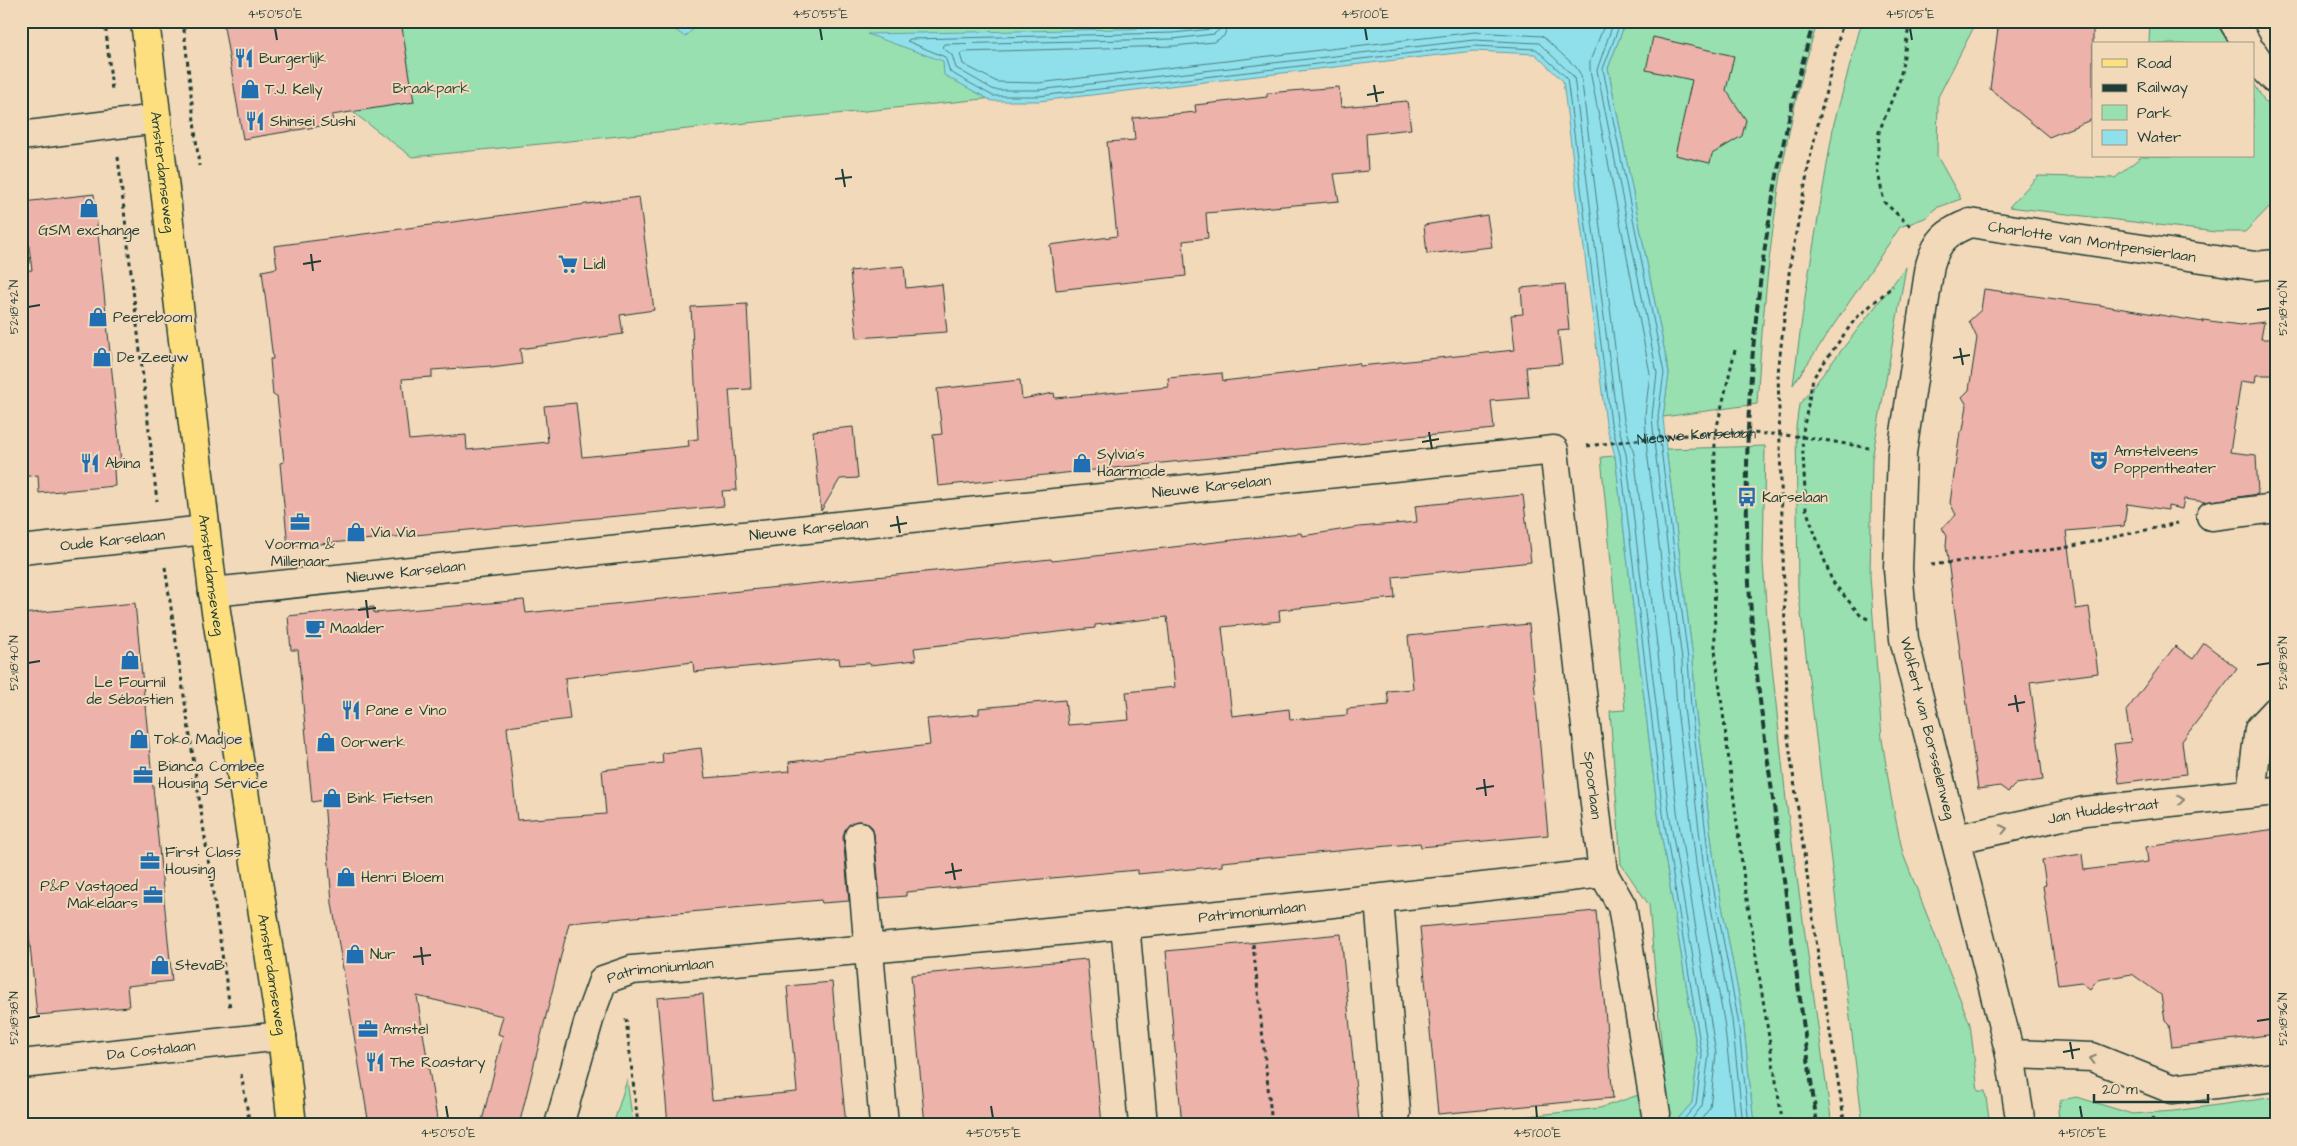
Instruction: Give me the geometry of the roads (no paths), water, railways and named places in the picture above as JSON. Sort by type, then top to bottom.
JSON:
[{"type":"main road","name":"Amsterdamseweg","points":[[145,21],[213,592],[282,1036],[292,1125]]},
{"type":"street","points":[[2232,21],[2246,42]]},
{"type":"street","points":[[2254,54],[2261,65],[2276,80]]},
{"type":"street","points":[[21,136],[157,120]]},
{"type":"street","name":"Charlotte van Montpensierlaan","points":[[1932,257],[1953,230],[1970,223],[2255,266],[2276,264]]},
{"type":"street","name":"Wolfert van Borsselenweg","points":[[1932,257],[1902,453],[1898,569],[1904,639],[2010,1054],[2022,1125]]},
{"type":"street","name":"Nieuwe Karselaan","points":[[213,592],[1554,450]]},
{"type":"street","name":"Spoorlaan","points":[[1554,450],[1603,873],[1622,906],[1656,1114]]},
{"type":"street","points":[[2211,516],[2276,508]]},
{"type":"street","name":"Oude Karselaan","points":[[21,550],[205,530]]},
{"type":"street","name":"Jan Huddestraat","points":[[1956,839],[2085,811],[2263,792],[2259,729],[2276,711]]},
{"type":"street","points":[[859,836],[884,1125]]},
{"type":"street","name":"Patrimoniumlaan","points":[[559,1125],[591,1013],[603,980],[632,970],[868,950],[1379,900],[1603,873]]},
{"type":"street","points":[[1379,900],[1396,1112]]},
{"type":"street","points":[[1125,924],[1143,1125]]},
{"type":"street","name":"Da Costalaan","points":[[21,1064],[282,1036]]},
{"type":"street","points":[[2010,1054],[2092,1057],[2172,1089],[2276,1077]]},
{"type":"water","points":[[663,21],[701,21],[685,37]]},
{"type":"water","points":[[1232,21],[1626,21],[1608,68],[1669,373],[1663,417],[1693,659],[1695,707],[1715,869],[1743,1018],[1754,1125],[1665,1125],[1676,1121],[1692,1103],[1698,1056],[1658,814],[1615,456],[1606,424],[1563,81],[1535,54],[1474,51],[1039,101],[992,101],[944,75],[943,61],[867,34],[1172,28]]},
{"type":"railway","points":[[1814,21],[1796,87],[1781,154],[1759,290],[1748,426],[1747,495],[1748,564],[1756,666],[1817,1125]]},
{"type":"place","name":"Burgerlijk","points":[[244,58]]},
{"type":"place","name":"T.J. Kelly","points":[[250,89]]},
{"type":"place","name":"Shinsei Sushi","points":[[255,121]]},
{"type":"place","name":"GSM exchange","points":[[89,208]]},
{"type":"place","name":"Lidl","points":[[568,264]]},
{"type":"place","name":"Peereboom","points":[[98,317]]},
{"type":"place","name":"De Zeeuw","points":[[102,357]]},
{"type":"place","name":"Amstelveens Poppentheater","points":[[2099,460]]},
{"type":"place","name":"Abina","points":[[90,463]]},
{"type":"place","name":"Sylvia's Haarmode","points":[[1082,463]]},
{"type":"place","name":"Karselaan","points":[[1747,497]]},
{"type":"place","name":"Voorma & Millenaar","points":[[300,522]]},
{"type":"place","name":"Via Via","points":[[356,532]]},
{"type":"place","name":"Maalder","points":[[315,628]]},
{"type":"place","name":"Le Fournil de Sébastien","points":[[130,660]]},
{"type":"place","name":"Pane e Vino","points":[[351,710]]},
{"type":"place","name":"Toko Madjoe","points":[[139,739]]},
{"type":"place","name":"Oorwerk","points":[[326,742]]},
{"type":"place","name":"Bianca Combee Housing Service","points":[[143,775]]},
{"type":"place","name":"Bink Fietsen","points":[[332,798]]},
{"type":"place","name":"First Class Housing","points":[[150,861]]},
{"type":"place","name":"Henri Bloem","points":[[346,877]]},
{"type":"place","name":"P&P Vastgoed Makelaars","points":[[153,895]]},
{"type":"place","name":"Nur","points":[[355,954]]},
{"type":"place","name":"StevaB","points":[[160,965]]},
{"type":"place","name":"Amstel","points":[[368,1029]]},
{"type":"place","name":"The Roastary","points":[[375,1062]]},
{"type":"park label","name":"Braakpark","points":[[431,88]]}]
